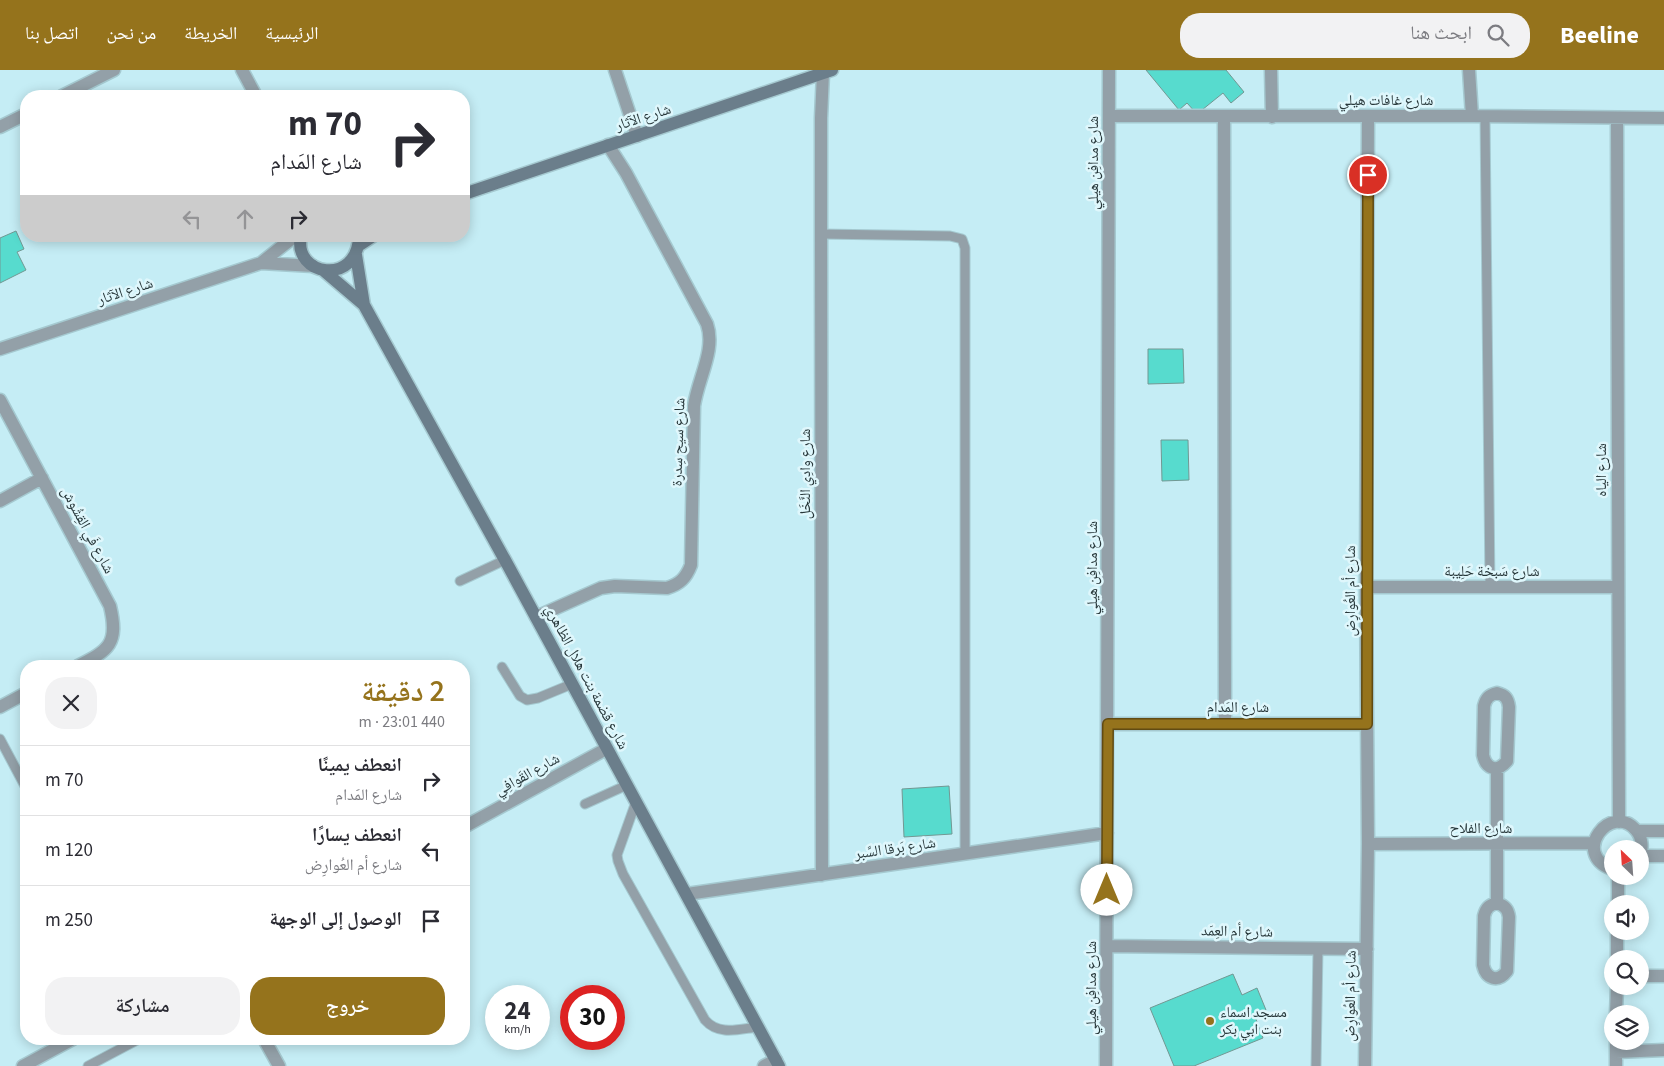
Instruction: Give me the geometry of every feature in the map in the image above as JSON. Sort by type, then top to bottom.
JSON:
[{"type":"street","points":[[74,90],[114,70]]},
{"type":"street","points":[[242,70],[253,90]]},
{"type":"street","points":[[615,70],[637,136]]},
{"type":"street","name":"شارع مدافِن هيلي","points":[[1106,1066],[1109,70]]},
{"type":"street","points":[[1271,70],[1272,117]]},
{"type":"street","points":[[1470,70],[1478,117]]},
{"type":"street","name":"شارع الآثار","points":[[470,192],[828,72]]},
{"type":"street","name":"شارع وادِي النَّخَل","points":[[822,875],[821,118],[828,72]]},
{"type":"street","name":"شارع غافات هيلي","points":[[1109,116],[1664,118]]},
{"type":"street","points":[[1224,116],[1225,724]]},
{"type":"street","name":"شارع أم العُوارِض","points":[[1365,1066],[1368,844],[1366,588],[1368,116]]},
{"type":"street","points":[[0,127],[20,117]]},
{"type":"street","name":"شارع الياه","points":[[1617,118],[1619,822]]},
{"type":"street","name":"شارع سيح سِدرة","points":[[536,617],[600,588],[615,586],[667,588],[676,586],[688,574],[691,565],[694,406],[698,384],[710,351],[710,333],[708,324],[630,181],[608,145]]},
{"type":"street","name":"شارع الآثار","points":[[0,349],[261,263],[287,242]]},
{"type":"street","name":"شارع قضمة بنت هلال الظاهري","points":[[301,242],[301,250],[306,259],[364,305],[505,560],[778,1063]]},
{"type":"street","points":[[318,268],[333,271],[343,268],[350,262],[358,246]]},
{"type":"street","name":"شارع قضمة بنت هلال الظاهري","points":[[358,246],[364,305]]},
{"type":"street","name":"شارع الآثار","points":[[261,263],[318,268]]},
{"type":"street","name":"شارع فَي القِشُوش","points":[[0,400],[110,606],[114,634],[109,647],[89,660]]},
{"type":"street","points":[[0,501],[42,478]]},
{"type":"street","name":"شارع سَبخة حَلِيبة","points":[[1366,588],[1618,587]]},
{"type":"street","points":[[1497,693],[1504,695],[1508,700],[1509,706],[1507,760],[1503,766],[1497,768],[1490,767],[1485,762],[1483,755],[1484,706],[1486,699],[1491,694],[1497,693]]},
{"type":"street","points":[[0,707],[20,696]]},
{"type":"street","name":"شارع المَدام","points":[[1108,724],[1367,724]]},
{"type":"street","name":"شارع القَوافِي","points":[[470,824],[606,749]]},
{"type":"street","points":[[1497,768],[1497,903]]},
{"type":"street","points":[[1604,864],[1596,856],[1594,843],[1602,828],[1610,823],[1629,824],[1637,831],[1641,840]]},
{"type":"street","points":[[1637,831],[1664,831]]},
{"type":"street","name":"شارع بَرقا السَّبر","points":[[687,894],[1107,833]]},
{"type":"street","name":"شارع الفلاح","points":[[1368,844],[1594,843]]},
{"type":"street","points":[[1649,856],[1664,856]]},
{"type":"street","points":[[1497,903],[1508,910],[1509,917],[1507,971],[1503,976],[1497,978],[1490,977],[1485,972],[1483,965],[1484,916],[1486,910],[1491,905],[1497,903]]},
{"type":"street","name":"شارع أم العِمَد","points":[[1107,946],[1367,949]]},
{"type":"street","points":[[1649,976],[1664,976]]},
{"type":"street","points":[[23,1066],[62,1045]]},
{"type":"street","points":[[267,1045],[279,1066]]},
{"type":"street","points":[[1649,1049],[1664,1050]]},
{"type":"street","points":[[1616,1050],[1616,1066]]},
{"type":"street","points":[[764,1066],[778,1063]]},
{"type":"lane","points":[[1478,117],[1490,587]]},
{"type":"lane","points":[[821,234],[950,236],[962,240],[965,248],[965,854]]},
{"type":"lane","points":[[460,581],[505,560]]},
{"type":"lane","points":[[502,667],[520,696],[527,700],[538,698],[572,684]]},
{"type":"lane","points":[[0,739],[20,777]]},
{"type":"lane","points":[[585,804],[626,785]]},
{"type":"lane","points":[[636,802],[617,854],[623,874],[709,1025],[720,1030],[758,1027]]},
{"type":"lane","points":[[1316,1066],[1318,948]]},
{"type":"lane","points":[[88,1066],[128,1045]]},
{"type":"building","points":[[1146,70],[1226,70],[1244,92],[1231,103],[1223,93],[1197,114],[1187,103],[1179,110]]},
{"type":"building","points":[[16,231],[24,249],[17,252],[26,270],[0,283],[0,238]]},
{"type":"building","points":[[1148,349],[1183,349],[1184,383],[1148,384]]},
{"type":"building","points":[[1161,440],[1188,440],[1189,480],[1162,481]]},
{"type":"building","points":[[949,786],[952,834],[904,837],[902,789]]},
{"type":"building","points":[[1233,974],[1242,995],[1257,988],[1266,1010],[1254,1014],[1263,1038],[1194,1066],[1174,1066],[1150,1008]]},
{"type":"place","name":"مسجد اسماء بنت ابي بكر","points":[[1210,1021]]},
{"type":"route","points":[[1107,890],[1108,724],[1367,724],[1368,175]]}]
